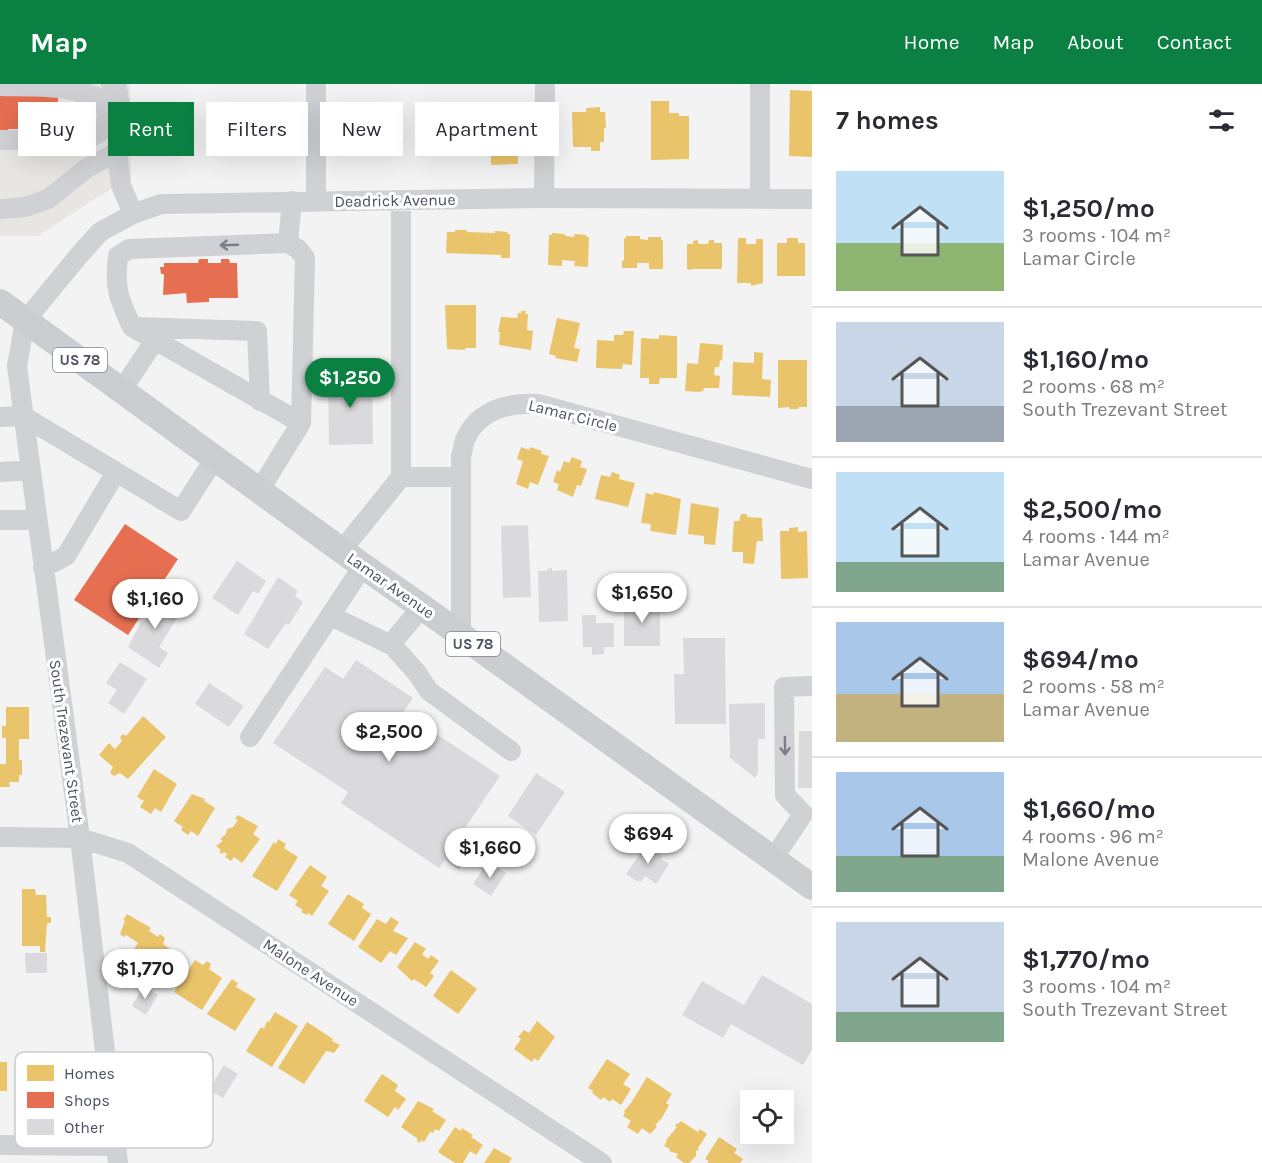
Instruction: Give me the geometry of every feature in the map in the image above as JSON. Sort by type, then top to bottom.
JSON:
[{"type":"main road","name":"Lamar Avenue","points":[[0,302],[812,888]]},
{"type":"street","points":[[111,84],[117,88],[120,102]]},
{"type":"street","points":[[316,84],[316,201]]},
{"type":"street","points":[[544,198],[545,84]]},
{"type":"street","points":[[760,84],[760,199]]},
{"type":"street","points":[[0,86],[68,87],[82,90],[103,100],[107,109],[105,125],[93,138],[0,140]]},
{"type":"street","points":[[0,149],[108,152]]},
{"type":"street","points":[[0,209],[25,207],[48,198],[87,168],[110,156]]},
{"type":"street","points":[[117,156],[121,185],[133,214]]},
{"type":"street","name":"Deadrick Avenue","points":[[25,321],[100,232],[133,214],[161,204],[544,198],[812,199]]},
{"type":"street","points":[[342,550],[401,477],[401,200]]},
{"type":"street","points":[[288,243],[292,201]]},
{"type":"street","points":[[259,491],[301,423],[305,258],[298,249],[288,243],[129,249],[118,256],[115,278],[119,298],[132,327],[301,423]]},
{"type":"street","name":"South Trezevant Street","points":[[25,321],[17,366],[80,838],[105,1052]]},
{"type":"street","points":[[132,327],[257,331],[260,401]]},
{"type":"street","points":[[122,390],[155,340]]},
{"type":"street","name":"Lamar Circle","points":[[461,635],[461,456],[466,438],[475,423],[487,414],[520,402],[538,404],[812,479]]},
{"type":"street","points":[[0,417],[23,416],[181,511],[215,458]]},
{"type":"street","points":[[0,472],[30,470]]},
{"type":"street","points":[[43,568],[66,556],[116,472]]},
{"type":"street","points":[[401,477],[461,477]]},
{"type":"street","points":[[0,520],[36,520]]},
{"type":"street","points":[[250,737],[363,566]]},
{"type":"street","points":[[393,646],[395,639],[422,606]]},
{"type":"street","points":[[331,616],[393,646],[417,673],[429,691],[511,752]]},
{"type":"street","points":[[773,859],[803,814],[785,795],[784,687],[812,686]]},
{"type":"street","name":"Malone Avenue","points":[[0,837],[80,838],[128,853],[602,1163]]},
{"type":"street","points":[[0,1145],[15,1146]]},
{"type":"street","points":[[39,1148],[117,1154]]},
{"type":"shaded area","points":[[0,84],[130,84],[130,102],[108,102],[108,156],[131,156],[131,178],[38,236],[0,236]]},
{"type":"building: Homes","points":[[790,90],[812,91],[812,157],[789,156]]},
{"type":"building: Homes","points":[[651,101],[669,101],[669,113],[689,116],[689,159],[651,160]]},
{"type":"building: Homes","points":[[600,107],[600,112],[605,112],[606,128],[604,128],[604,142],[600,142],[600,151],[591,151],[591,147],[573,147],[572,112],[586,112],[586,108]]},
{"type":"building: Homes","points":[[491,156],[518,156],[518,164],[491,165]]},
{"type":"building: Homes","points":[[455,230],[508,232],[507,234],[510,234],[510,258],[501,258],[501,255],[446,253],[447,232],[455,232]]},
{"type":"building: Homes","points":[[552,233],[589,237],[588,267],[574,266],[575,261],[562,260],[562,266],[548,265],[549,235]]},
{"type":"building: Homes","points":[[626,236],[640,236],[640,239],[648,240],[648,237],[661,237],[663,240],[663,269],[649,269],[649,263],[637,263],[637,268],[622,268]]},
{"type":"building: Homes","points":[[738,238],[746,238],[746,244],[756,244],[756,239],[763,239],[763,283],[751,286],[751,283],[737,283]]},
{"type":"building: Homes","points":[[787,238],[798,238],[798,243],[805,243],[805,276],[777,276],[777,243],[787,243]]},
{"type":"building: Homes","points":[[698,240],[698,244],[708,244],[709,240],[722,243],[721,269],[687,269],[687,244],[693,244],[693,241]]},
{"type":"building: Homes","points":[[445,305],[476,305],[476,348],[447,349]]},
{"type":"building: Homes","points":[[521,311],[526,311],[525,314],[528,314],[527,330],[533,331],[531,350],[499,345],[500,332],[498,332],[501,317],[517,318]]},
{"type":"building: Homes","points":[[557,318],[580,323],[574,348],[580,349],[577,362],[555,358],[556,356],[549,354]]},
{"type":"building: Homes","points":[[624,331],[634,331],[632,365],[623,364],[622,369],[596,368],[597,340],[614,341],[614,335],[623,335]]},
{"type":"building: Homes","points":[[659,335],[677,336],[677,378],[660,378],[659,384],[649,384],[649,378],[640,378],[641,338],[659,339]]},
{"type":"building: Homes","points":[[700,343],[723,345],[722,361],[720,360],[719,367],[715,367],[714,375],[720,376],[719,388],[704,388],[699,392],[685,391],[687,363],[698,364]]},
{"type":"building: Homes","points":[[754,352],[763,353],[762,379],[771,380],[770,397],[732,395],[733,362],[754,363]]},
{"type":"building: Homes","points":[[778,360],[807,360],[807,407],[778,408]]},
{"type":"building: Homes","points":[[521,447],[529,450],[530,447],[549,456],[538,485],[530,482],[528,489],[516,484],[523,461],[517,459]]},
{"type":"building: Homes","points":[[572,457],[582,461],[580,467],[587,469],[581,486],[577,485],[573,497],[557,490],[559,484],[553,482],[557,470],[560,472],[564,461],[569,463]]},
{"type":"building: Homes","points":[[612,472],[620,475],[619,479],[635,483],[628,507],[595,499],[601,475],[610,477]]},
{"type":"building: Homes","points":[[654,492],[681,499],[676,535],[650,531],[651,524],[641,523],[646,493],[653,495]]},
{"type":"building: Homes","points":[[691,503],[719,508],[715,545],[704,544],[704,536],[688,534]]},
{"type":"building: Homes","points":[[741,514],[747,514],[747,517],[762,518],[763,541],[757,541],[754,564],[743,563],[743,552],[732,552],[734,521],[739,521]]},
{"type":"building: Homes","points":[[798,527],[798,532],[807,531],[808,578],[781,579],[780,531],[789,531],[789,528]]},
{"type":"building: Homes","points":[[6,707],[29,707],[29,739],[19,739],[22,775],[19,775],[19,782],[9,782],[10,787],[0,787],[0,764],[6,764],[6,738],[2,738],[2,726],[6,726]]},
{"type":"building: Homes","points":[[143,716],[166,737],[128,779],[120,773],[114,776],[110,773],[113,767],[99,755],[109,743],[115,749],[122,741],[120,737],[123,734],[126,736]]},
{"type":"building: Homes","points":[[154,769],[177,784],[161,812],[155,808],[151,814],[140,807],[144,801],[137,797]]},
{"type":"building: Homes","points":[[192,794],[205,799],[204,801],[215,808],[198,836],[191,831],[188,835],[181,830],[183,827],[174,821]]},
{"type":"building: Homes","points":[[238,815],[258,826],[253,834],[260,839],[242,863],[234,857],[231,861],[225,857],[227,854],[219,852],[221,850],[216,846],[223,841],[220,839],[226,834],[227,829],[233,827],[238,820],[235,819]]},
{"type":"building: Homes","points":[[278,839],[286,844],[284,848],[298,857],[277,891],[252,876]]},
{"type":"building: Homes","points":[[310,865],[327,877],[321,886],[329,891],[312,916],[301,912],[303,910],[295,905],[298,901],[289,895]]},
{"type":"building: Homes","points":[[22,889],[35,889],[36,895],[46,895],[47,917],[51,917],[51,923],[47,923],[45,952],[40,952],[40,946],[22,946]]},
{"type":"building: Homes","points":[[348,894],[364,904],[362,908],[371,914],[354,941],[328,924]]},
{"type":"building: Homes","points":[[127,914],[151,928],[149,931],[158,937],[160,934],[165,938],[163,944],[180,956],[170,968],[166,965],[152,986],[131,973],[136,964],[128,959],[138,943],[120,934]]},
{"type":"building: Homes","points":[[391,917],[399,922],[393,931],[408,938],[396,955],[390,951],[381,963],[358,947],[377,919],[386,924]]},
{"type":"building: Homes","points":[[415,942],[426,949],[422,954],[428,959],[431,955],[439,961],[430,973],[434,976],[426,987],[414,979],[412,981],[397,967]]},
{"type":"building: Homes","points":[[195,960],[203,965],[207,961],[211,964],[209,969],[222,978],[202,1010],[174,992]]},
{"type":"building: Homes","points":[[451,970],[477,989],[458,1014],[433,996]]},
{"type":"building: Homes","points":[[232,979],[238,983],[236,987],[256,999],[235,1031],[207,1014]]},
{"type":"building: Homes","points":[[275,1012],[298,1026],[272,1067],[246,1051],[261,1027],[264,1029],[267,1021],[269,1022]]},
{"type":"building: Homes","points":[[537,1021],[555,1037],[538,1061],[534,1058],[532,1062],[514,1049],[521,1039],[518,1037],[524,1030],[529,1033]]},
{"type":"building: Homes","points":[[307,1022],[340,1045],[334,1053],[326,1051],[304,1084],[278,1068]]},
{"type":"building: Homes","points":[[607,1059],[630,1074],[623,1084],[631,1089],[621,1105],[612,1099],[610,1102],[603,1097],[601,1100],[588,1088]]},
{"type":"building: Homes","points":[[0,1062],[7,1062],[7,1091],[0,1091]]},
{"type":"building: Homes","points":[[382,1074],[398,1085],[395,1091],[406,1099],[398,1110],[395,1107],[388,1117],[364,1101]]},
{"type":"building: Homes","points":[[647,1077],[672,1094],[666,1103],[669,1105],[655,1125],[657,1126],[655,1129],[650,1134],[642,1128],[638,1134],[627,1127],[631,1121],[623,1116]]},
{"type":"building: Homes","points":[[418,1101],[434,1109],[432,1111],[446,1120],[439,1131],[435,1129],[433,1133],[430,1132],[424,1142],[421,1140],[420,1143],[401,1127]]},
{"type":"building: Homes","points":[[681,1121],[698,1132],[700,1129],[707,1134],[699,1150],[696,1151],[696,1156],[689,1163],[684,1163],[676,1157],[678,1154],[669,1151],[670,1149],[664,1146],[677,1127],[675,1126],[677,1123]]},
{"type":"building: Homes","points":[[455,1127],[461,1131],[462,1128],[473,1135],[471,1137],[483,1145],[476,1155],[470,1151],[463,1163],[455,1163],[438,1152]]},
{"type":"building: Homes","points":[[719,1137],[737,1149],[734,1153],[743,1159],[740,1163],[707,1163],[709,1161],[705,1159]]},
{"type":"building: Homes","points":[[494,1148],[512,1158],[509,1163],[484,1163]]},
{"type":"building: Shops","points":[[0,90],[58,93],[58,102],[18,102],[18,129],[8,129],[7,133],[0,133]]},
{"type":"building: Shops","points":[[199,259],[208,259],[208,263],[221,263],[221,259],[229,259],[230,263],[237,263],[238,298],[209,298],[209,302],[187,303],[186,293],[163,295],[164,274],[161,274],[160,267],[164,267],[164,263],[198,263]]},
{"type":"building: Shops","points":[[125,524],[178,559],[128,635],[74,600]]},
{"type":"building: Other","points":[[372,373],[373,444],[329,445],[328,374]]},
{"type":"building: Other","points":[[528,525],[531,597],[503,598],[501,526]]},
{"type":"building: Other","points":[[237,561],[266,581],[258,594],[253,591],[238,615],[212,598]]},
{"type":"building: Other","points":[[552,568],[552,571],[567,570],[568,621],[539,622],[538,571],[547,571]]},
{"type":"building: Other","points":[[278,577],[298,591],[295,596],[303,602],[289,625],[286,623],[268,649],[244,634]]},
{"type":"building: Other","points":[[168,586],[178,593],[168,608],[179,615],[159,647],[168,653],[159,668],[128,647],[141,622],[143,623]]},
{"type":"building: Other","points":[[624,603],[660,603],[660,646],[624,646]]},
{"type":"building: Other","points":[[582,615],[596,615],[596,623],[614,623],[614,647],[604,647],[604,654],[592,655],[592,647],[583,647]]},
{"type":"building: Other","points":[[683,638],[725,638],[726,724],[675,724],[674,674],[684,674]]},
{"type":"building: Other","points":[[356,660],[413,698],[403,712],[500,776],[459,837],[474,847],[459,870],[445,860],[439,868],[341,803],[348,792],[273,743],[325,667],[343,679]]},
{"type":"building: Other","points":[[120,662],[147,679],[124,714],[108,703],[117,690],[106,683]]},
{"type":"building: Other","points":[[209,683],[244,706],[229,727],[195,704]]},
{"type":"building: Other","points":[[765,703],[765,739],[758,739],[758,773],[755,778],[729,757],[729,704]]},
{"type":"building: Other","points":[[799,731],[812,731],[812,788],[798,788]]},
{"type":"building: Other","points":[[536,773],[565,792],[536,835],[508,816]]},
{"type":"building: Other","points":[[646,845],[655,851],[659,846],[664,849],[660,854],[663,856],[661,859],[669,864],[656,884],[645,876],[641,882],[639,880],[638,882],[626,874]]},
{"type":"building: Other","points":[[488,861],[506,873],[491,896],[473,884]]},
{"type":"building: Other","points":[[25,953],[47,953],[47,973],[26,973]]},
{"type":"building: Other","points":[[762,975],[812,1004],[812,1050],[803,1065],[731,1024],[723,1038],[682,1015],[702,981],[744,1005]]},
{"type":"building: Other","points":[[144,986],[158,995],[146,1015],[132,1006]]},
{"type":"building: Other","points":[[224,1065],[238,1074],[223,1098],[213,1092],[213,1083]]}]
